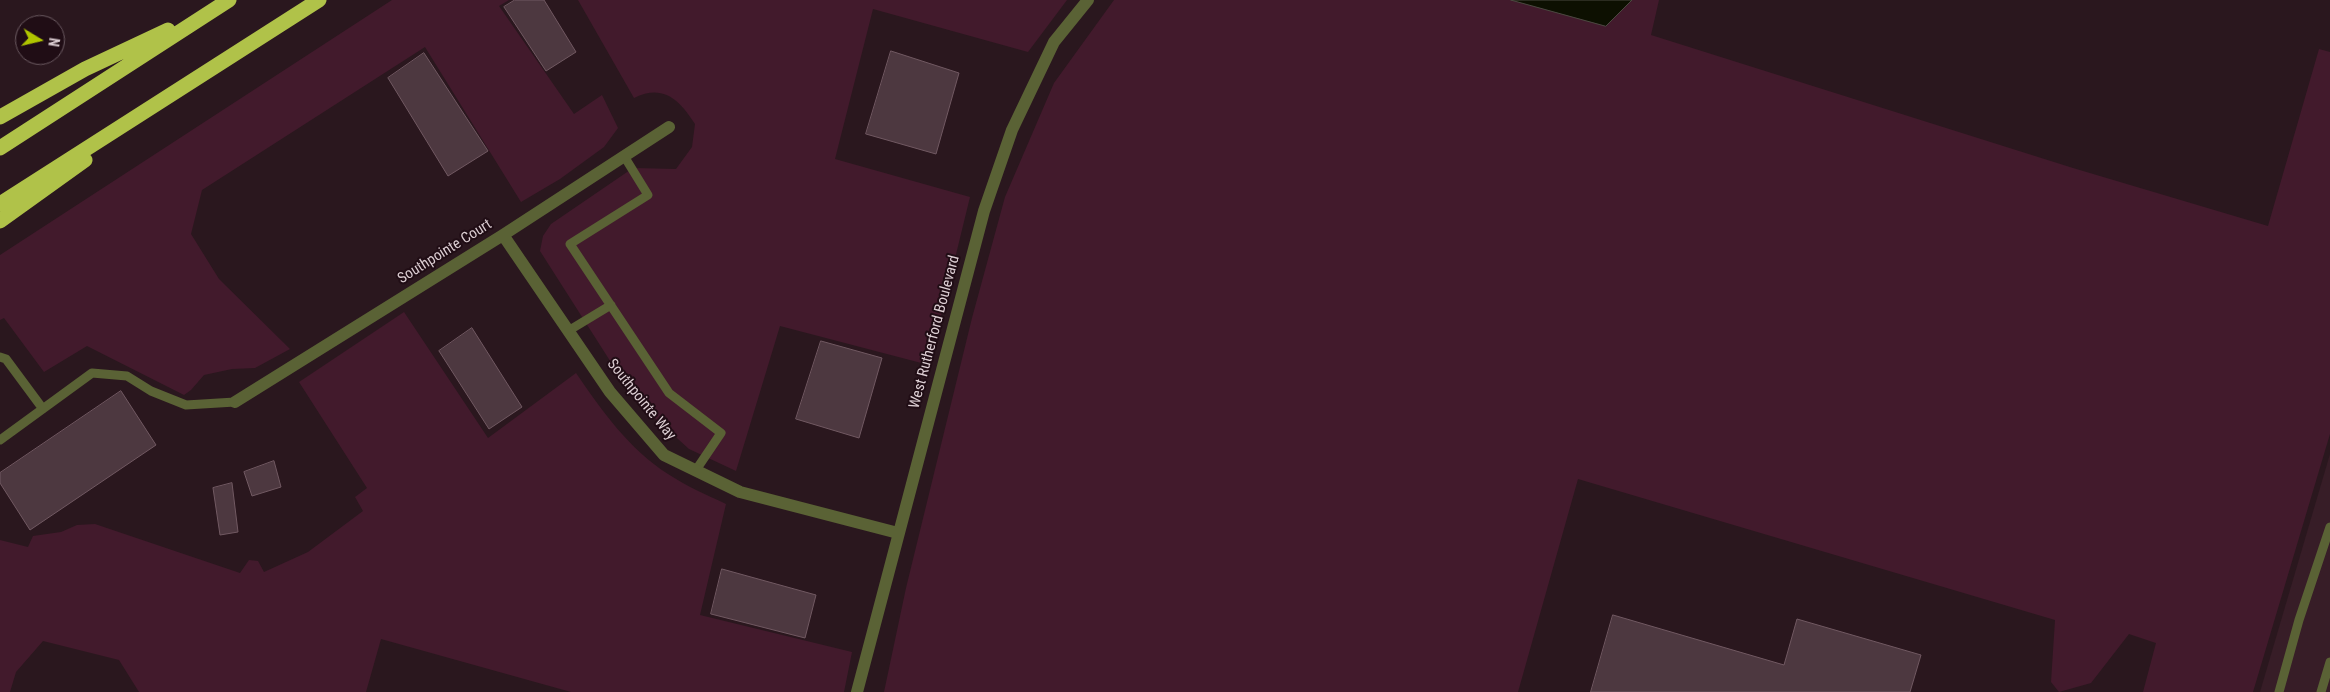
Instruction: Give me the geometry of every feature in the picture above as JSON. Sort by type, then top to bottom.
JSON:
[{"type":"highway","points":[[0,204],[319,0]]},
{"type":"highway","points":[[0,117],[85,69],[223,4]]},
{"type":"highway","points":[[0,148],[223,4]]},
{"type":"highway","points":[[0,221],[249,43]]},
{"type":"street","name":"West Rutherford Boulevard","points":[[857,692],[984,211],[1012,130],[1054,42],[1088,0]]},
{"type":"street","name":"Southpointe Court","points":[[235,402],[503,235],[669,127]]},
{"type":"street","name":"Southpointe Way","points":[[503,235],[610,392],[664,455],[740,492],[898,533]]},
{"type":"lane","points":[[624,156],[648,195],[570,244],[669,393],[721,433],[696,470]]},
{"type":"lane","points":[[568,331],[611,305]]},
{"type":"lane","points":[[0,357],[6,360],[43,408]]},
{"type":"lane","points":[[0,440],[92,373],[127,376],[151,391],[186,405],[235,402]]},
{"type":"lane","points":[[2279,692],[2299,620],[2330,527]]},
{"type":"lane","points":[[2321,692],[2330,662]]},
{"type":"shaded area","points":[[392,0],[509,0],[499,6],[574,114],[602,95],[618,128],[604,147],[560,179],[521,202],[425,47],[202,190],[191,234],[219,279],[290,349],[255,368],[232,369],[204,375],[184,395],[87,346],[44,372],[4,318],[0,320],[0,255]]},
{"type":"shaded area","points":[[578,0],[1067,0],[1028,52],[873,9],[835,159],[970,197],[929,365],[780,326],[736,471],[689,449],[635,400],[540,251],[543,236],[551,224],[633,168],[676,169],[692,147],[695,124],[677,102],[663,94],[654,92],[634,98]]},
{"type":"shaded area","points":[[1114,0],[1511,0],[1606,26],[1632,0],[1659,0],[1651,35],[2073,168],[2268,226],[2319,49],[2330,52],[2330,434],[2253,692],[2143,692],[2156,643],[2129,634],[2091,683],[2059,692],[2051,682],[2055,620],[1578,479],[1518,692],[884,692],[906,588],[972,318],[1005,197],[1054,83]]},
{"type":"shaded area","points":[[1511,0],[1632,0],[1606,26]]},
{"type":"shaded area","points":[[404,312],[488,438],[576,373],[606,415],[641,453],[675,478],[726,504],[700,615],[852,652],[844,692],[571,692],[381,639],[366,692],[139,692],[119,660],[43,641],[16,672],[10,692],[0,692],[0,540],[28,547],[33,536],[61,532],[77,525],[95,524],[240,573],[249,560],[258,561],[264,572],[308,552],[363,511],[355,497],[367,488],[299,382]]},
{"type":"shaded area","points":[[2330,454],[2330,692],[2260,692]]},
{"type":"building","points":[[515,0],[544,0],[576,52],[546,71],[504,7]]},
{"type":"building","points":[[891,51],[959,73],[936,154],[866,134]]},
{"type":"building","points":[[424,53],[488,151],[448,176],[388,78]]},
{"type":"building","points":[[472,328],[522,407],[489,429],[439,351]]},
{"type":"building","points":[[821,341],[882,358],[859,438],[796,419]]},
{"type":"building","points":[[121,391],[156,445],[30,530],[0,483],[0,473]]},
{"type":"building","points":[[274,461],[281,487],[252,496],[244,472]]},
{"type":"building","points":[[232,483],[238,532],[220,535],[213,488]]},
{"type":"building","points":[[722,569],[816,595],[805,638],[711,614]]},
{"type":"building","points":[[1613,615],[1784,665],[1797,619],[1921,655],[1910,692],[1591,692]]}]
